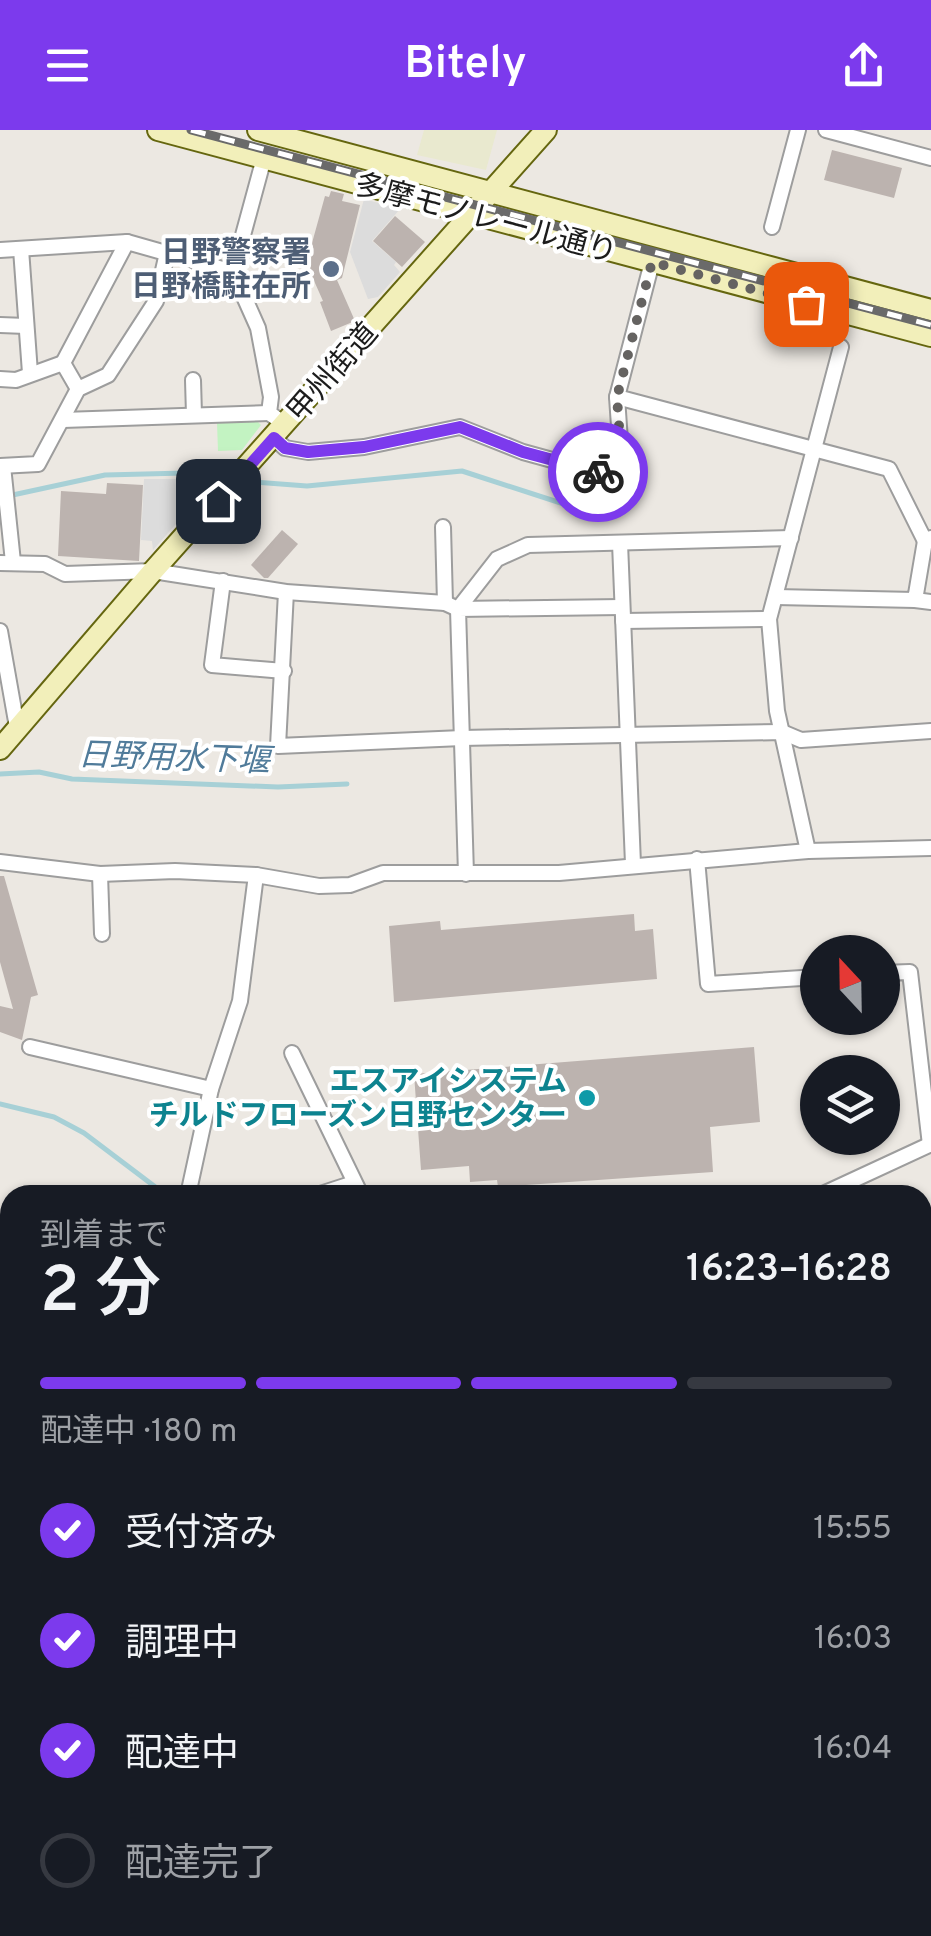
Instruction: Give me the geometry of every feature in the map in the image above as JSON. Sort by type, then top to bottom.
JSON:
[{"type":"main road","name":"多摩モノレール通り","points":[[158,130],[931,336]]},
{"type":"main road","name":"甲州街道","points":[[0,748],[276,425],[546,130]]},
{"type":"main road","name":"多摩モノレール通り","points":[[266,131],[931,310]]},
{"type":"street","points":[[772,227],[798,130]]},
{"type":"street","points":[[826,130],[931,158]]},
{"type":"street","points":[[264,158],[233,272],[258,328],[276,425],[285,448],[308,452],[364,447],[460,427],[523,452],[614,477],[622,470],[617,397],[652,262]]},
{"type":"street","points":[[0,250],[127,242],[233,272]]},
{"type":"street","points":[[0,379],[16,380],[64,363],[127,242]]},
{"type":"street","points":[[21,249],[30,372]]},
{"type":"street","points":[[167,253],[156,300],[108,375],[78,389],[38,464],[1,466],[6,497],[7,563],[45,564],[66,574],[153,571],[286,592],[451,607],[769,619]]},
{"type":"street","points":[[0,325],[26,326]]},
{"type":"street","points":[[808,851],[777,711],[769,619],[841,347]]},
{"type":"street","points":[[64,363],[78,389]]},
{"type":"street","points":[[193,380],[194,416]]},
{"type":"street","points":[[617,397],[890,469],[928,540],[923,601],[776,597]]},
{"type":"street","points":[[64,420],[194,416],[276,425]]},
{"type":"street","points":[[443,526],[462,738],[466,874]]},
{"type":"street","points":[[451,607],[497,559],[528,545],[791,538]]},
{"type":"street","points":[[620,543],[633,864]]},
{"type":"street","points":[[223,581],[212,665],[284,671]]},
{"type":"street","points":[[286,592],[278,746],[782,732],[801,740],[931,730]]},
{"type":"street","points":[[0,631],[18,727]]},
{"type":"street","points":[[0,862],[100,874],[175,871],[256,875],[318,886],[350,885],[383,874],[559,872],[697,858],[931,848]]},
{"type":"street","points":[[697,858],[708,984],[800,978]]},
{"type":"street","points":[[100,874],[102,934]]},
{"type":"street","points":[[190,1185],[210,1089],[240,1001],[256,875]]},
{"type":"street","points":[[842,1185],[930,1144],[910,972],[900,972]]},
{"type":"street","points":[[30,1047],[210,1089]]},
{"type":"street","points":[[292,1052],[356,1185]]},
{"type":"green space","points":[[424,130],[497,130],[486,170],[417,155]]},
{"type":"green space","points":[[257,421],[261,425],[242,450],[218,451],[217,423]]},
{"type":"shaded area","points":[[364,199],[400,209],[372,241],[396,262],[400,272],[378,297],[368,299],[350,252]]},
{"type":"shaded area","points":[[144,479],[184,479],[182,517],[153,550],[152,541],[141,540]]},
{"type":"building","points":[[832,150],[902,168],[894,198],[824,180]]},
{"type":"building","points":[[331,191],[344,194],[342,201],[360,205],[342,278],[337,280],[355,321],[331,331],[303,256],[307,242],[312,243],[325,196],[329,197]]},
{"type":"building","points":[[395,216],[425,242],[402,267],[373,241]]},
{"type":"building","points":[[107,483],[143,485],[139,561],[58,556],[61,491],[106,494]]},
{"type":"building","points":[[282,530],[298,544],[264,578],[251,565]]},
{"type":"building","points":[[0,876],[4,876],[38,995],[31,997],[22,1040],[0,1032],[0,1006],[13,1009],[0,962]]},
{"type":"building","points":[[634,914],[635,931],[653,929],[657,979],[394,1002],[389,926],[440,921],[441,930]]},
{"type":"building","name":"エスアイシステム チルドフローズン日野センター","points":[[754,1047],[760,1122],[710,1127],[713,1172],[527,1185],[498,1185],[497,1180],[470,1182],[469,1166],[421,1170],[414,1074]]},
{"type":"waterway","name":"日野用水下堰","points":[[253,482],[307,486],[462,471],[567,505]]},
{"type":"waterway","name":"日野用水下堰","points":[[8,496],[105,475],[225,472]]},
{"type":"waterway","name":"日野用水下堰","points":[[0,774],[39,772],[72,779],[278,787],[347,784]]},
{"type":"waterway","points":[[0,1104],[54,1117],[84,1133],[153,1185]]},
{"type":"railway","points":[[191,130],[931,325]]},
{"type":"way so far","points":[[598,472],[614,477],[622,470],[617,397],[652,262],[806,304]]},
{"type":"place","name":"日野警察署 日野橋駐在所","points":[[331,269]]},
{"type":"place","name":"エスアイシステム チルドフローズン日野センター","points":[[587,1098]]},
{"type":"route","points":[[218,501],[274,438],[285,448],[308,452],[364,447],[460,427],[523,452],[598,472]]}]
